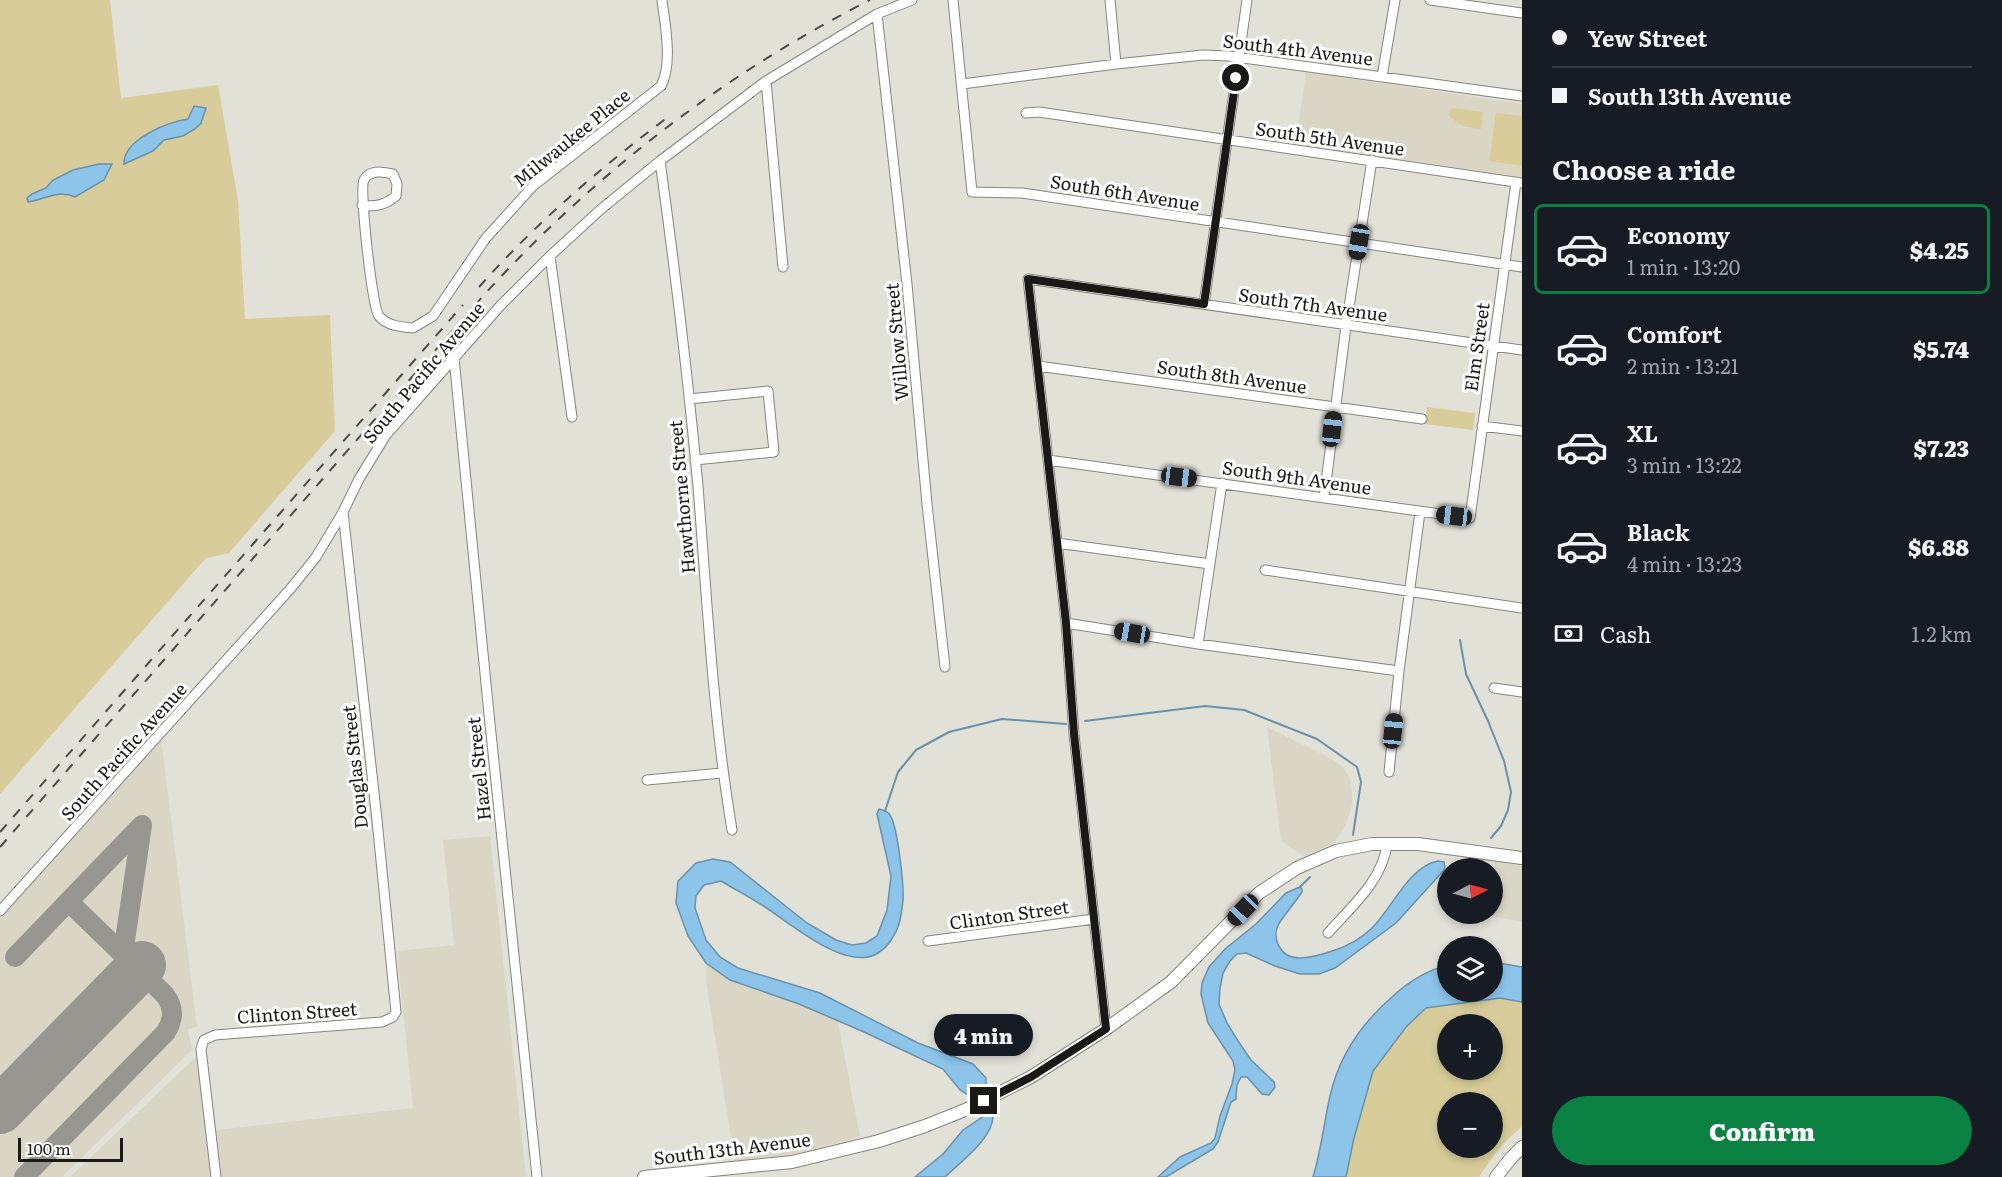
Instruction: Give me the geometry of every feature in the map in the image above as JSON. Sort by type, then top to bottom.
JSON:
[{"type":"main road","name":"South 13th Avenue","points":[[644,1177],[792,1162],[879,1141],[965,1110],[1031,1077],[1106,1029],[1172,982],[1259,893],[1297,868],[1336,851],[1372,844],[1418,844],[1522,858]]},
{"type":"main road","points":[[1496,1177],[1522,1147]]},
{"type":"street","name":"Milwaukee Place","points":[[362,205],[374,301],[379,316],[392,325],[413,328],[432,316],[486,238],[533,186],[656,91],[665,79],[667,62],[662,0]]},
{"type":"street","name":"South Pacific Avenue","points":[[0,911],[292,587],[316,557],[386,435],[501,305],[550,256],[600,210],[660,161],[766,81],[877,14],[912,0]]},
{"type":"street","points":[[953,0],[962,84]]},
{"type":"street","points":[[1110,0],[1116,64]]},
{"type":"street","points":[[1204,304],[1247,0]]},
{"type":"street","points":[[1382,76],[1395,0]]},
{"type":"street","points":[[1430,0],[1522,13]]},
{"type":"street","name":"Willow Street","points":[[877,14],[907,284],[927,506],[945,667]]},
{"type":"street","name":"South 4th Avenue","points":[[962,84],[1203,55],[1239,57],[1522,96]]},
{"type":"street","points":[[766,81],[776,167],[783,267]]},
{"type":"street","name":"South 6th Avenue","points":[[962,84],[972,192],[1022,193],[1522,267]]},
{"type":"street","name":"South 5th Avenue","points":[[1026,113],[1039,111],[1519,182]]},
{"type":"street","points":[[1324,498],[1346,326],[1372,160]]},
{"type":"street","name":"Hawthorne Street","points":[[660,161],[689,399],[722,773],[732,830]]},
{"type":"street","points":[[380,171],[393,174],[397,184],[396,196],[388,203],[375,206],[362,205],[362,182],[368,174],[380,171]]},
{"type":"street","name":"Elm Street","points":[[1470,518],[1504,265],[1519,182]]},
{"type":"street","points":[[550,256],[572,417]]},
{"type":"street","name":"South 7th Avenue","points":[[1038,366],[1028,279],[1522,350]]},
{"type":"street","name":"Hazel Street","points":[[454,358],[537,1177]]},
{"type":"street","points":[[1038,366],[1106,1029]]},
{"type":"street","name":"South 8th Avenue","points":[[1038,366],[1422,419]]},
{"type":"street","points":[[689,399],[768,391],[770,411],[774,452],[695,460]]},
{"type":"street","points":[[1482,426],[1522,431]]},
{"type":"street","name":"South 9th Avenue","points":[[1048,460],[1470,518]]},
{"type":"street","points":[[1197,644],[1222,483]]},
{"type":"street","name":"Douglas Street","points":[[343,512],[397,1007],[393,1017]]},
{"type":"street","points":[[1389,772],[1399,671],[1420,512]]},
{"type":"street","points":[[1057,543],[1210,564]]},
{"type":"street","points":[[1265,570],[1522,608]]},
{"type":"street","points":[[1066,623],[1197,644],[1399,671]]},
{"type":"street","points":[[1494,688],[1522,692]]},
{"type":"street","points":[[647,780],[722,773]]},
{"type":"street","points":[[1328,933],[1370,885],[1386,855],[1387,844]]},
{"type":"street","name":"Clinton Street","points":[[928,941],[1094,919]]},
{"type":"street","name":"Clinton Street","points":[[216,1177],[201,1049],[208,1036],[382,1022],[393,1017]]},
{"type":"shaded area","points":[[0,0],[110,0],[121,98],[218,85],[238,200],[245,319],[330,315],[335,431],[229,553],[206,558],[0,794]]},
{"type":"shaded area","points":[[1306,72],[1522,104],[1522,177],[1296,144]]},
{"type":"shaded area","points":[[1451,108],[1483,112],[1481,129],[1462,126],[1449,116]]},
{"type":"shaded area","points":[[1496,113],[1522,116],[1522,166],[1489,161]]},
{"type":"shaded area","points":[[1427,407],[1475,413],[1473,430],[1425,424]]},
{"type":"shaded area","points":[[1267,727],[1332,759],[1343,767],[1350,778],[1352,805],[1346,824],[1335,842],[1305,857],[1281,841]]},
{"type":"shaded area","points":[[161,738],[197,1027],[188,1029],[192,1050],[62,1177],[0,1177],[0,916]]},
{"type":"shaded area","points":[[490,836],[526,1177],[70,1177],[199,1054],[208,1131],[413,1108],[397,951],[454,945],[443,840]]},
{"type":"shaded area","points":[[1503,861],[1522,864],[1522,922],[1503,918]]},
{"type":"shaded area","points":[[706,963],[730,980],[799,1004],[838,1021],[860,1137],[789,1155],[735,1161],[706,982]]},
{"type":"shaded area","points":[[1503,999],[1522,1002],[1522,1127],[1503,1145],[1503,1092],[1437,1092],[1437,1158],[1492,1158],[1479,1177],[1346,1177],[1354,1138],[1373,1071],[1406,1027],[1426,1008],[1470,1002],[1503,1002]]},
{"type":"water","points":[[194,106],[206,108],[201,123],[195,129],[183,136],[164,140],[153,151],[124,164],[126,155],[138,140],[158,128],[188,119]]},
{"type":"water","points":[[99,164],[112,164],[104,180],[75,197],[63,194],[28,202],[27,198],[46,188],[53,180],[73,170]]},
{"type":"water","points":[[879,809],[890,815],[896,832],[903,901],[898,928],[888,944],[878,953],[865,957],[851,956],[819,944],[765,907],[721,881],[704,885],[696,896],[695,908],[706,940],[720,957],[738,968],[820,993],[918,1043],[973,1064],[986,1078],[986,1085],[968,1095],[960,1090],[943,1069],[799,1004],[730,980],[706,963],[688,936],[676,903],[678,881],[696,863],[713,859],[730,862],[807,923],[836,940],[852,945],[866,943],[877,936],[887,910],[891,876],[877,814]]},
{"type":"water","points":[[1437,861],[1437,878],[1396,923],[1335,968],[1319,974],[1300,974],[1246,953],[1237,954],[1230,961],[1223,973],[1219,1004],[1238,1041],[1251,1060],[1274,1082],[1275,1087],[1269,1095],[1262,1094],[1247,1077],[1241,1077],[1237,1085],[1236,1099],[1231,1102],[1218,1142],[1213,1149],[1166,1177],[1158,1177],[1180,1157],[1211,1143],[1215,1138],[1220,1116],[1232,1084],[1235,1070],[1233,1061],[1208,1023],[1201,994],[1202,983],[1209,967],[1225,949],[1256,924],[1286,893],[1300,887],[1302,892],[1277,928],[1277,940],[1282,951],[1292,957],[1303,958],[1345,946],[1359,939],[1371,929],[1409,880],[1428,865]]},
{"type":"water","points":[[1503,964],[1522,967],[1522,1002],[1503,999]]},
{"type":"water","points":[[1437,969],[1437,1002],[1470,1002],[1426,1008],[1406,1027],[1373,1071],[1354,1138],[1346,1177],[1313,1177],[1334,1081],[1353,1041],[1392,997],[1411,982]]},
{"type":"water","points":[[987,1114],[993,1115],[992,1124],[982,1141],[945,1177],[915,1177],[943,1154],[963,1130]]},
{"type":"waterway","points":[[1460,640],[1466,674],[1504,761],[1511,792],[1508,810],[1501,826],[1491,838]]},
{"type":"waterway","points":[[1085,721],[1205,706],[1244,710],[1317,739],[1357,767],[1361,782],[1353,835]]},
{"type":"waterway","points":[[885,811],[898,772],[916,750],[949,732],[1002,719],[1066,724]]},
{"type":"waterway","points":[[1300,887],[1310,877]]},
{"type":"taxiway","points":[[123,954],[142,825]]},
{"type":"taxiway","points":[[15,957],[142,825]]},
{"type":"taxiway","points":[[24,1177],[166,1032],[172,1018],[170,1004],[165,995],[69,902]]},
{"type":"runway","points":[[0,1110],[142,965]]},
{"type":"railway","points":[[0,847],[483,296],[569,209],[663,130],[713,94],[764,60],[870,0]]},
{"type":"railway","points":[[479,287],[569,197],[668,117]]},
{"type":"railway","points":[[0,832],[463,305]]},
{"type":"route","points":[[984,1101],[1070,1054],[1106,1029],[1074,734],[1066,623],[1028,279],[1204,304],[1236,78]]}]
